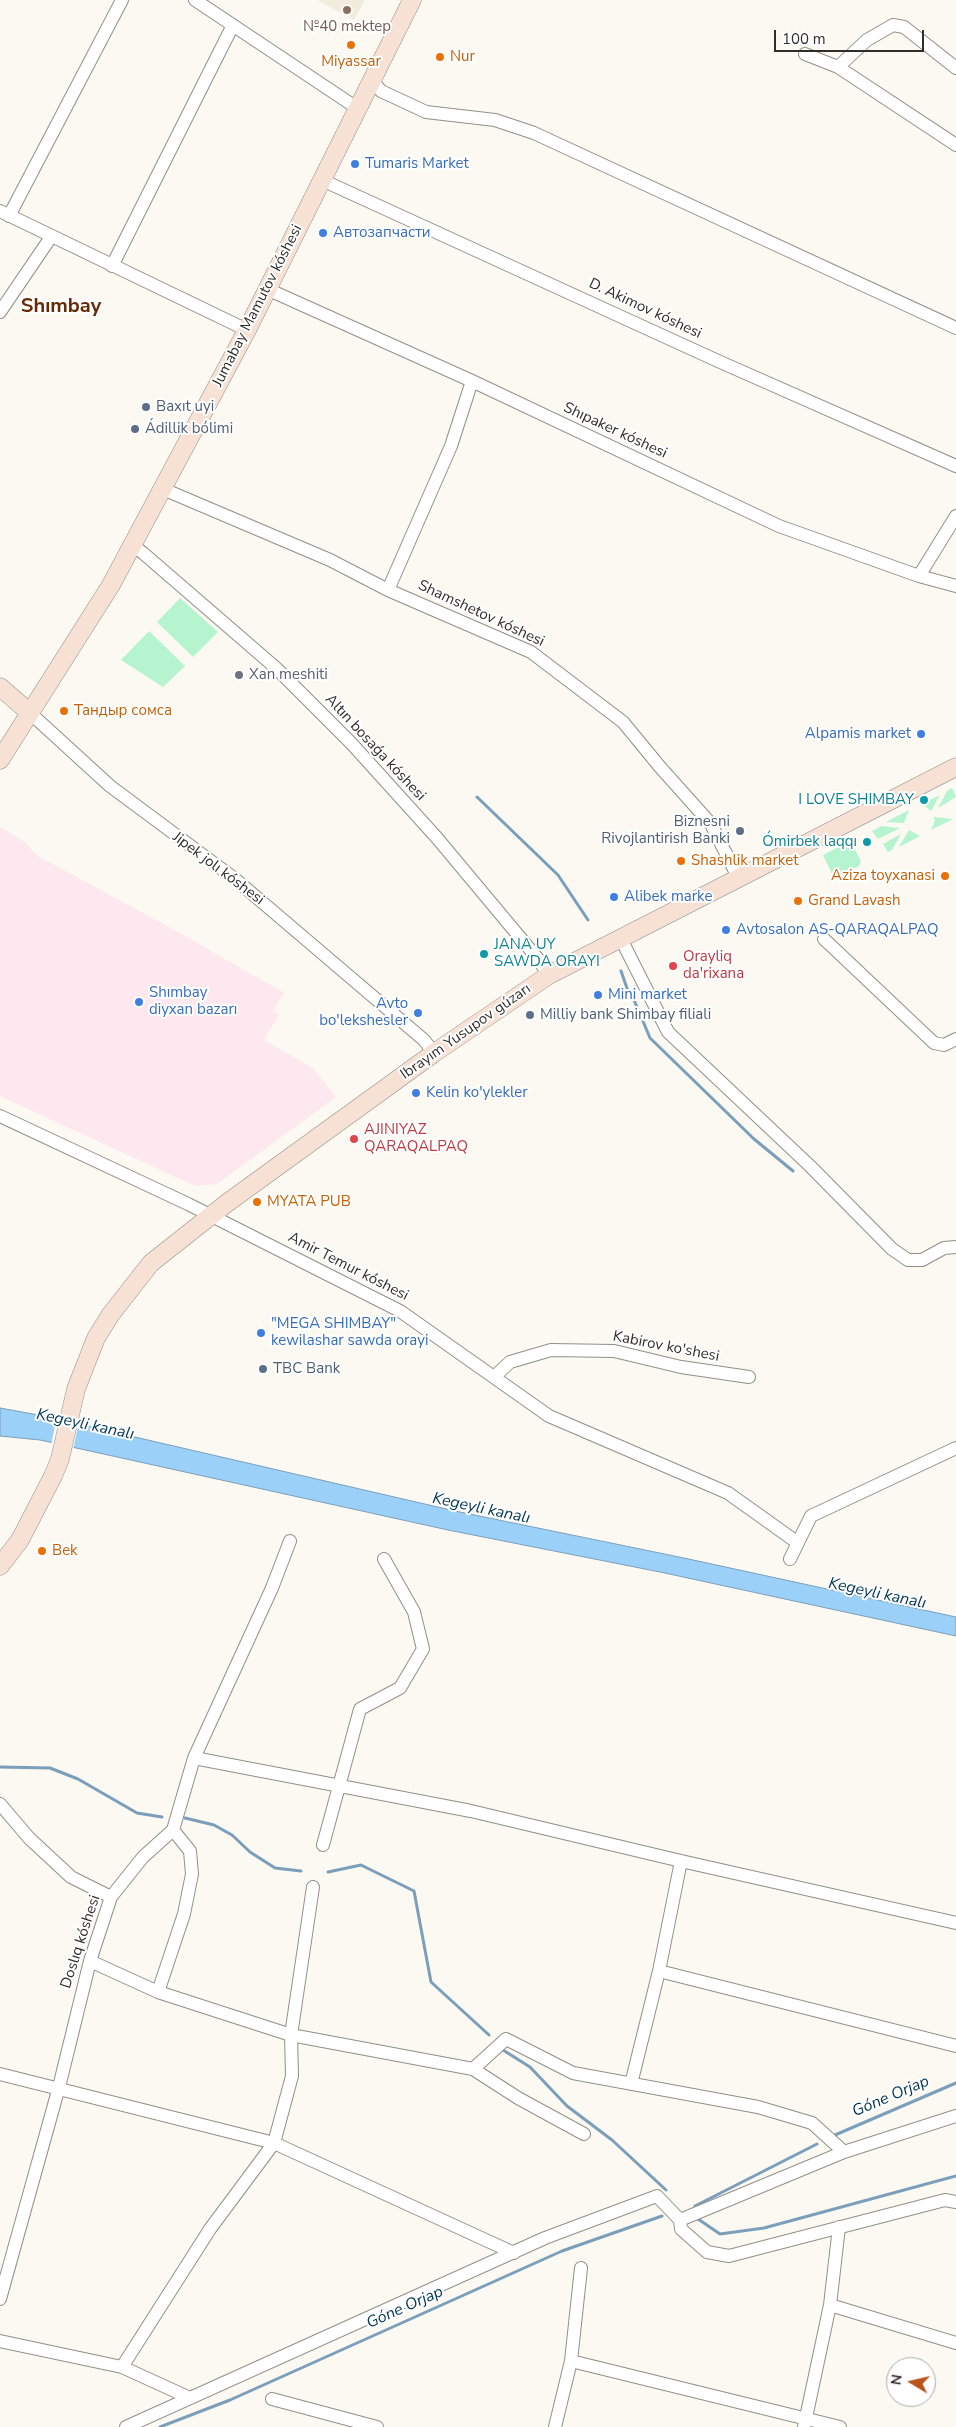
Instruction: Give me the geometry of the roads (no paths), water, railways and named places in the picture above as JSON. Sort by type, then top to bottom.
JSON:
[{"type":"main road","name":"Jumabay Mamutov kóshesi","points":[[0,760],[112,585],[247,330],[412,0]]},
{"type":"main road","name":"Jipek jolı kóshesi","points":[[0,687],[29,712]]},
{"type":"main road","name":"Ibrayım Yusupov gúzarı","points":[[0,1566],[20,1540],[42,1500],[60,1459],[71,1408],[96,1338],[111,1314],[152,1263],[210,1215],[434,1053],[549,975],[620,937],[956,767]]},
{"type":"street","points":[[122,0],[5,213],[51,237],[247,330]]},
{"type":"street","points":[[195,0],[357,108]]},
{"type":"street","points":[[112,266],[233,25]]},
{"type":"street","points":[[838,67],[867,40],[893,25],[904,27],[956,68]]},
{"type":"street","points":[[805,54],[838,67],[956,145]]},
{"type":"street","points":[[372,80],[380,90],[426,112],[495,120],[534,133],[956,328]]},
{"type":"street","name":"D. Akimov kóshesi","points":[[322,180],[718,361],[956,466]]},
{"type":"street","points":[[0,312],[51,237]]},
{"type":"street","name":"Shıpaker kóshesi","points":[[267,288],[472,381],[779,526],[919,576],[956,586]]},
{"type":"street","points":[[388,590],[451,446],[472,381]]},
{"type":"street","name":"Shamshetov kóshesi","points":[[163,489],[330,560],[388,590],[531,652],[624,722],[660,767],[711,824],[738,877]]},
{"type":"street","points":[[919,576],[956,516]]},
{"type":"street","name":"Altın bosaǵa kóshesi","points":[[132,546],[143,552],[276,668],[352,744],[437,838],[538,959],[549,975]]},
{"type":"street","name":"Jipek jolı kóshesi","points":[[29,712],[110,786],[235,879],[424,1040],[434,1053]]},
{"type":"street","points":[[620,937],[668,1032],[810,1166],[892,1249],[908,1260],[922,1260],[944,1248],[956,1247]]},
{"type":"street","points":[[824,940],[934,1043],[944,1045],[956,1039]]},
{"type":"street","name":"Amir Temur kóshesi","points":[[0,1116],[210,1215],[400,1311],[549,1416],[728,1493],[798,1543]]},
{"type":"street","name":"Kabirov ko'shesi","points":[[494,1377],[510,1362],[551,1350],[614,1351],[681,1368],[749,1377]]},
{"type":"street","points":[[790,1559],[811,1516],[956,1448]]},
{"type":"street","points":[[158,1992],[184,1914],[192,1874],[190,1851],[173,1830],[194,1758],[272,1588],[290,1541]]},
{"type":"street","points":[[323,1845],[360,1709],[400,1688],[423,1649],[414,1612],[384,1559]]},
{"type":"street","points":[[194,1758],[471,1811],[681,1862],[956,1923]]},
{"type":"street","points":[[0,1804],[29,1838],[71,1877],[111,1897]]},
{"type":"street","name":"Doslıq kóshesi","points":[[0,2299],[90,1961],[111,1897],[144,1857],[173,1830]]},
{"type":"street","points":[[631,2084],[659,1971],[681,1862]]},
{"type":"street","points":[[122,2367],[210,2229],[274,2143],[292,2076],[291,2035],[313,1887]]},
{"type":"street","points":[[90,1961],[158,1992],[291,2035],[474,2069],[518,2098],[584,2134]]},
{"type":"street","points":[[659,1971],[956,2046]]},
{"type":"street","points":[[474,2069],[506,2039],[573,2073],[758,2107],[812,2123],[844,2152]]},
{"type":"street","points":[[0,2074],[58,2087],[274,2143],[514,2253]]},
{"type":"street","points":[[680,2220],[844,2152],[956,2116]]},
{"type":"street","points":[[126,2427],[545,2238],[656,2196],[680,2220],[681,2229],[707,2252],[729,2256],[838,2226],[945,2200],[956,2202]]},
{"type":"street","points":[[805,2422],[830,2305],[838,2226]]},
{"type":"street","points":[[555,2427],[571,2360],[581,2268]]},
{"type":"street","points":[[830,2305],[956,2343]]},
{"type":"street","points":[[0,2341],[122,2367],[190,2398]]},
{"type":"street","points":[[571,2360],[805,2422],[840,2427]]},
{"type":"street","points":[[272,2399],[377,2427]]},
{"type":"water","points":[[0,1408],[44,1416],[455,1511],[956,1617],[956,1636],[660,1572],[448,1530],[40,1440],[0,1436]]},
{"type":"waterway","points":[[477,797],[558,875],[588,920]]},
{"type":"waterway","points":[[621,971],[629,994]]},
{"type":"waterway","points":[[634,1000],[650,1038],[754,1139],[793,1171]]},
{"type":"waterway","points":[[0,1767],[50,1768],[78,1779],[137,1813],[162,1817]]},
{"type":"waterway","points":[[185,1818],[214,1825],[232,1835],[250,1852],[275,1868],[301,1871]]},
{"type":"waterway","points":[[328,1872],[361,1865],[414,1891],[431,1982],[489,2035]]},
{"type":"waterway","points":[[503,2050],[530,2067],[567,2106],[612,2140],[666,2190]]},
{"type":"waterway","name":"Góne Orjap","points":[[835,2135],[956,2083]]},
{"type":"waterway","name":"Góne Orjap","points":[[695,2206],[817,2144]]},
{"type":"waterway","points":[[698,2219],[720,2234],[764,2228],[956,2176]]},
{"type":"waterway","name":"Góne Orjap","points":[[160,2427],[230,2400],[562,2251],[662,2216]]},
{"type":"place","name":"№40 mektep","points":[[347,10]]},
{"type":"place","name":"Miyassar","points":[[351,45]]},
{"type":"place","name":"Nur","points":[[440,57]]},
{"type":"place","name":"Tumaris Market","points":[[355,164]]},
{"type":"place","name":"Автозапчасти","points":[[323,233]]},
{"type":"place","name":"Baxıt uyi","points":[[146,407]]},
{"type":"place","name":"Ádillik bólimi","points":[[135,429]]},
{"type":"place","name":"Xan meshiti","points":[[239,675]]},
{"type":"place","name":"Тандыр сомса","points":[[64,711]]},
{"type":"place","name":"Alpamis market","points":[[921,734]]},
{"type":"place","name":"I LOVE SHIMBAY","points":[[924,800]]},
{"type":"place","name":"Biznesni Rivojlantirish Banki","points":[[740,831]]},
{"type":"place","name":"Ómirbek laqqı","points":[[867,842]]},
{"type":"place","name":"Shashlik market","points":[[681,861]]},
{"type":"place","name":"Aziza toyxanasi","points":[[945,876]]},
{"type":"place","name":"Alibek marke","points":[[614,897]]},
{"type":"place","name":"Grand Lavash","points":[[798,901]]},
{"type":"place","name":"Avtosalon AS-QARAQALPAQ","points":[[726,930]]},
{"type":"place","name":"JANA UY SAWDA ORAYI","points":[[484,954]]},
{"type":"place","name":"Orayliq da'rixana","points":[[673,966]]},
{"type":"place","name":"Mini market","points":[[598,995]]},
{"type":"place","name":"Shımbay diyxan bazarı","points":[[139,1002]]},
{"type":"place","name":"Avto bo'lekshesler","points":[[418,1013]]},
{"type":"place","name":"Milliy bank Shimbay filiali","points":[[530,1015]]},
{"type":"place","name":"Kelin ko'ylekler","points":[[416,1093]]},
{"type":"place","name":"AJINIYAZ QARAQALPAQ","points":[[354,1139]]},
{"type":"place","name":"MYATA PUB","points":[[257,1202]]},
{"type":"place","name":"\"MEGA SHIMBAY\" kewilashar sawda orayi","points":[[261,1333]]},
{"type":"place","name":"TBC Bank","points":[[263,1369]]},
{"type":"place","name":"Bek","points":[[42,1551]]},
{"type":"district","name":"Shımbay","points":[[61,307]]},
{"type":"water label","name":"Kegeyli kanalı","points":[[85,1425]]},
{"type":"water label","name":"Kegeyli kanalı","points":[[481,1509]]},
{"type":"water label","name":"Kegeyli kanalı","points":[[877,1594]]}]
